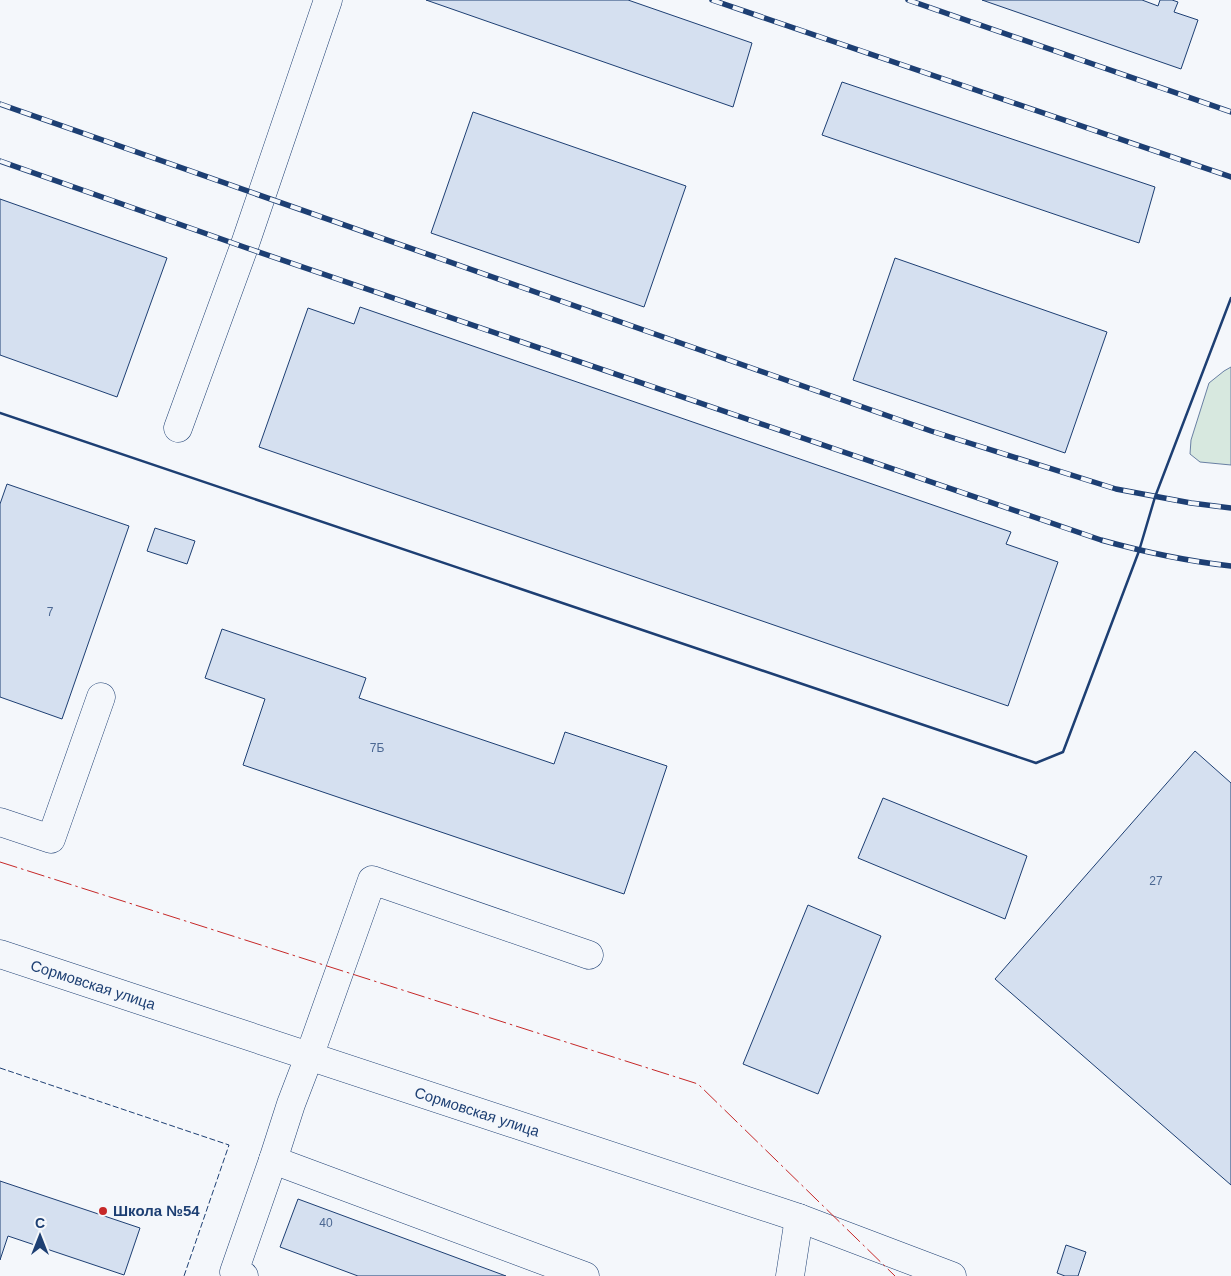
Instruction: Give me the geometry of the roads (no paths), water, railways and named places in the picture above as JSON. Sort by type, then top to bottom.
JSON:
[{"type":"street","points":[[178,428],[244,247],[328,0]]},
{"type":"street","points":[[0,822],[51,839],[101,697]]},
{"type":"street","points":[[244,1276],[234,1272],[291,1104],[372,880],[589,955]]},
{"type":"street","name":"Сормовская улица","points":[[0,954],[799,1218],[952,1276]]},
{"type":"street","points":[[273,1160],[585,1276]]},
{"type":"street","points":[[790,1276],[799,1218]]},
{"type":"railway","points":[[712,0],[1231,177]]},
{"type":"railway","points":[[908,0],[1231,112]]},
{"type":"railway","points":[[0,104],[931,431],[1116,489],[1191,503],[1231,508]]},
{"type":"railway","points":[[0,161],[244,247],[1101,540],[1165,556],[1231,566]]},
{"type":"place","name":"Школа №54","points":[[103,1211]]}]
